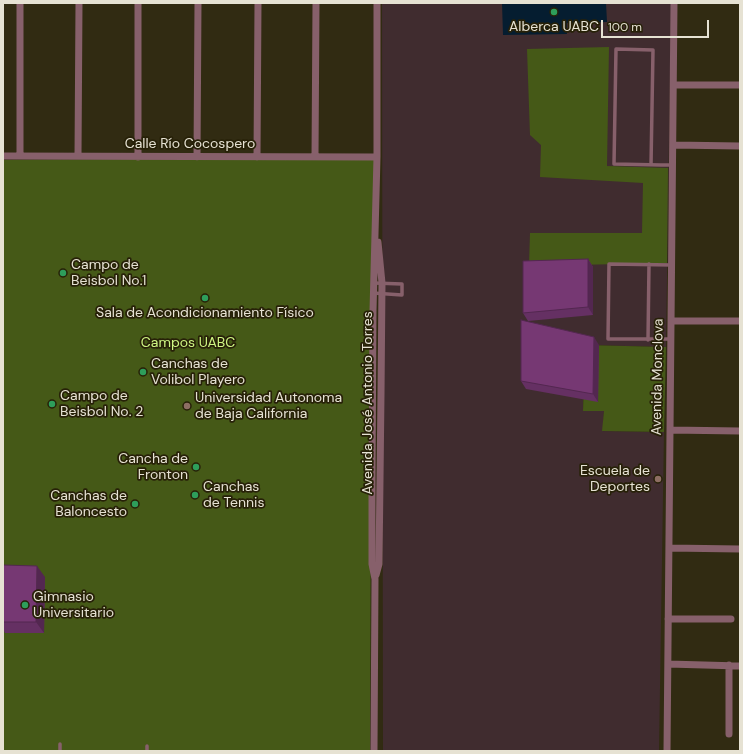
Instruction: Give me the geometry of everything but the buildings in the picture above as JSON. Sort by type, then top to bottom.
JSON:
[{"type":"street","points":[[20,3],[20,156]]},
{"type":"street","points":[[78,3],[78,156]]},
{"type":"street","points":[[138,3],[138,157]]},
{"type":"street","points":[[197,157],[198,3]]},
{"type":"street","points":[[257,157],[258,3]]},
{"type":"street","points":[[315,157],[316,3]]},
{"type":"street","name":"Avenida José Antonio Torres","points":[[374,751],[375,579],[372,564],[372,478],[377,3]]},
{"type":"street","name":"Avenida Monclova","points":[[667,751],[674,3]]},
{"type":"street","points":[[674,85],[740,85]]},
{"type":"street","points":[[673,145],[740,146]]},
{"type":"street","name":"Calle Río Cocospero","points":[[3,156],[376,157]]},
{"type":"street","name":"Avenida José Antonio Torres","points":[[375,227],[378,239],[382,283],[379,564],[375,579]]},
{"type":"street","points":[[671,321],[740,321]]},
{"type":"street","points":[[373,394],[381,394]]},
{"type":"street","points":[[670,430],[740,431]]},
{"type":"street","points":[[372,478],[380,477]]},
{"type":"street","points":[[669,548],[740,549]]},
{"type":"street","points":[[668,619],[731,619]]},
{"type":"street","points":[[668,664],[740,666]]},
{"type":"street","points":[[729,666],[729,734]]},
{"type":"lane","points":[[651,164],[653,50],[616,49],[614,164],[673,165]]},
{"type":"lane","points":[[671,339],[608,339],[608,264],[672,264]]},
{"type":"lane","points":[[648,340],[649,264]]},
{"type":"lane","points":[[373,293],[402,295],[402,284],[374,283]]},
{"type":"lane","points":[[60,744],[60,751]]},
{"type":"lane","points":[[147,746],[147,751]]},
{"type":"shaded area","points":[[382,3],[671,3],[666,347],[585,345],[583,411],[604,411],[603,431],[664,432],[659,751],[383,751]]},
{"type":"green space","points":[[609,47],[607,166],[668,168],[667,263],[529,266],[530,233],[642,233],[643,183],[540,177],[541,145],[530,135],[527,49]]},
{"type":"green space","name":"Campos UABC","points":[[376,157],[371,446],[370,751],[3,751],[3,160]]},
{"type":"green space","points":[[585,345],[666,347],[664,432],[602,431],[604,411],[583,411]]},
{"type":"water","name":"Alberca UABC","points":[[502,3],[606,3],[607,22],[567,23],[567,34],[503,35]]},
{"type":"place","name":"Alberca UABC","points":[[554,12]]},
{"type":"place","name":"Campo de Beisbol No.1","points":[[63,273]]},
{"type":"place","name":"Sala de Acondicionamiento Físico","points":[[205,298]]},
{"type":"place","name":"Canchas de Volibol Playero","points":[[143,372]]},
{"type":"place","name":"Campo de Beisbol No. 2","points":[[52,404]]},
{"type":"place","name":"Universidad Autonoma de Baja California","points":[[187,406]]},
{"type":"place","name":"Cancha de Fronton","points":[[196,467]]},
{"type":"place","name":"Escuela de Deportes","points":[[658,479]]},
{"type":"place","name":"Canchas de Tennis","points":[[195,495]]},
{"type":"place","name":"Canchas de Baloncesto","points":[[135,504]]},
{"type":"place","name":"Gimnasio Universitario","points":[[25,605]]}]
